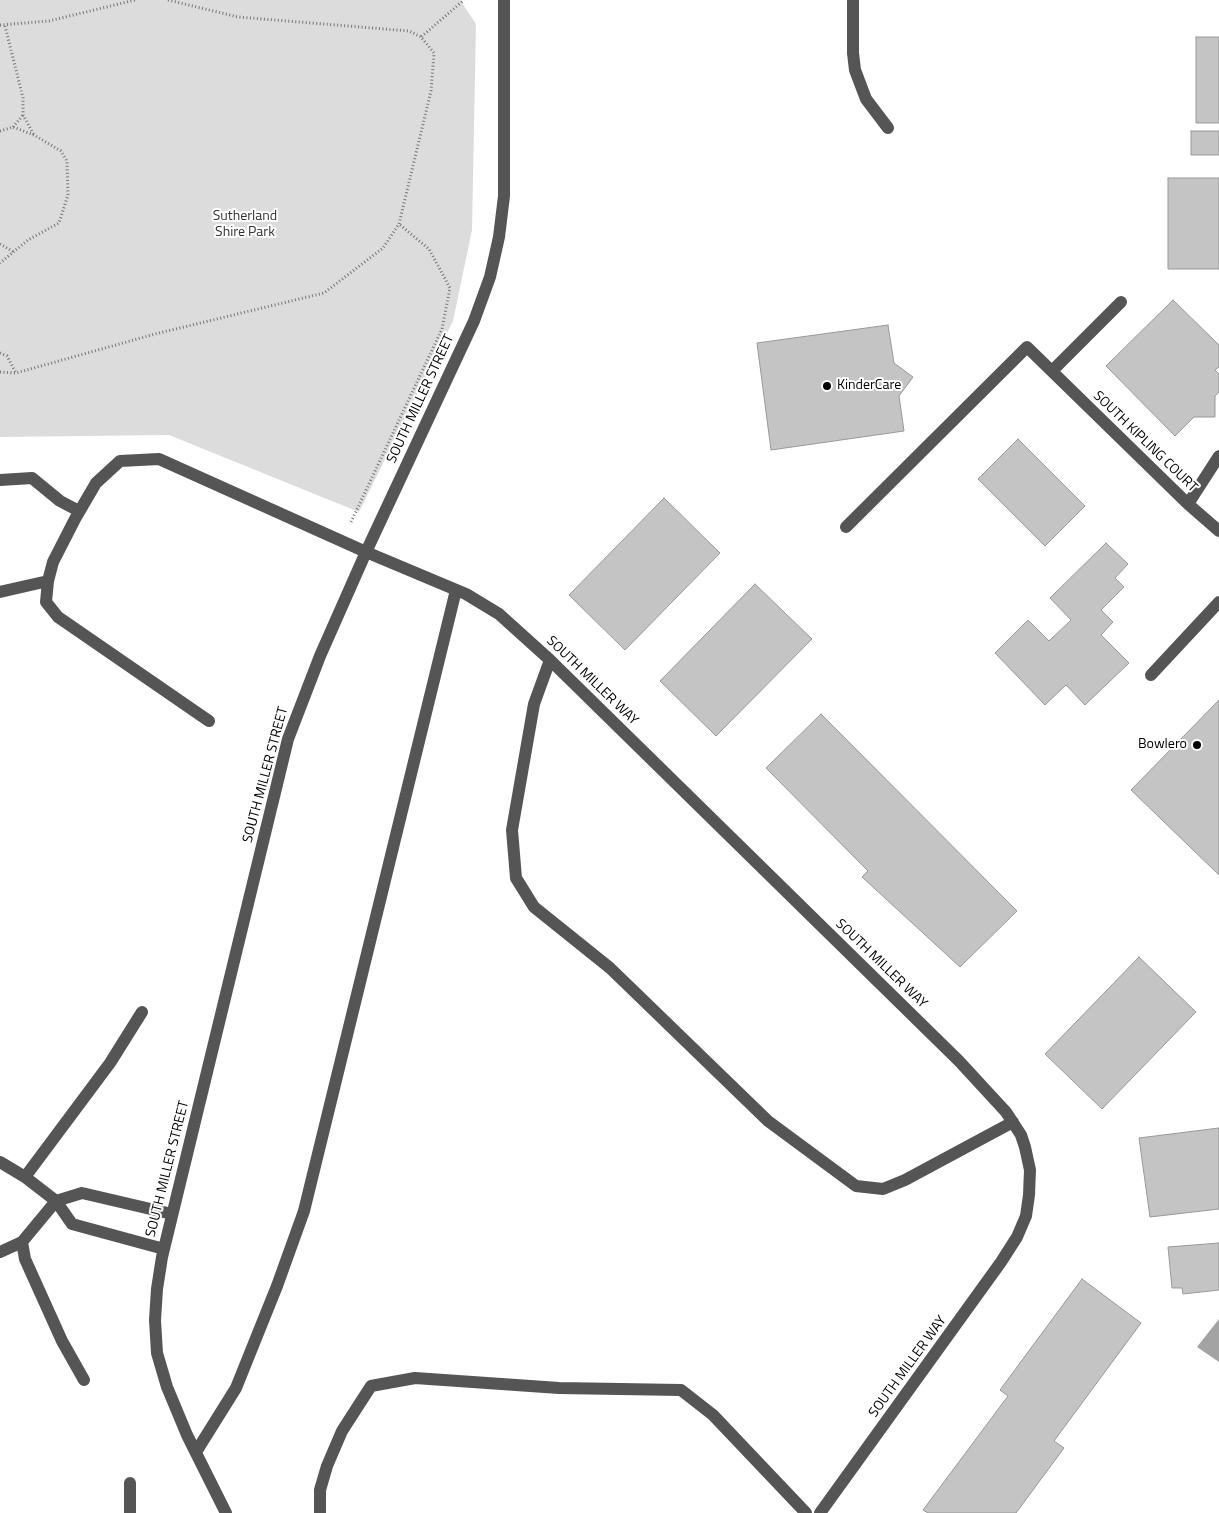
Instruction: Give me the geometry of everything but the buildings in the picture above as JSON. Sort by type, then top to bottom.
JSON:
[{"type":"street","name":"SOUTH MILLER STREET","points":[[226,1513],[167,1387],[157,1353],[156,1297],[164,1249],[288,739],[320,656],[366,552],[474,320],[490,277],[500,237],[504,196],[504,0]]},
{"type":"street","points":[[853,0],[853,53],[855,70],[866,99],[888,128]]},
{"type":"street","points":[[1052,372],[1121,302]]},
{"type":"street","name":"SOUTH KIPLING COURT","points":[[846,527],[1027,348],[1188,504],[1219,531]]},
{"type":"street","points":[[1188,504],[1219,456]]},
{"type":"street","name":"SOUTH MILLER WAY","points":[[209,721],[58,617],[46,602],[48,581],[53,562],[79,511],[96,483],[120,461],[159,459],[366,552],[466,594],[499,614],[550,660],[959,1061],[1006,1112],[1021,1134],[1030,1170],[1026,1216],[1017,1237],[1001,1262],[820,1513]]},
{"type":"street","points":[[0,480],[32,478],[60,501],[79,511]]},
{"type":"street","points":[[0,592],[48,581]]},
{"type":"street","points":[[196,1452],[236,1388],[304,1211],[456,590]]},
{"type":"street","points":[[1151,675],[1219,602]]},
{"type":"street","points":[[550,660],[534,704],[512,830],[516,878],[534,907],[610,968],[768,1120],[856,1186],[883,1190],[1013,1122]]},
{"type":"street","points":[[25,1178],[110,1063],[142,1012]]},
{"type":"street","points":[[0,1162],[25,1178],[56,1202],[72,1224],[164,1249]]},
{"type":"street","points":[[0,1252],[22,1242],[56,1202],[82,1193],[172,1214]]},
{"type":"street","points":[[22,1242],[25,1259],[62,1341],[84,1380]]},
{"type":"street","points":[[320,1513],[320,1490],[327,1466],[342,1431],[371,1386],[415,1378],[559,1388],[681,1390],[713,1415],[806,1513]]},
{"type":"street","points":[[130,1483],[130,1513]]},
{"type":"path","points":[[0,25],[49,21],[135,0]]},
{"type":"path","points":[[0,372],[16,374],[155,334],[324,293],[383,248],[399,224],[431,91],[434,53],[421,37],[409,31],[238,17],[168,0]]},
{"type":"path","points":[[421,37],[464,0]]},
{"type":"path","points":[[5,26],[23,98],[23,115],[34,135]]},
{"type":"path","points":[[0,131],[13,127],[23,115]]},
{"type":"path","points":[[0,263],[28,240],[59,223],[68,195],[67,161],[61,151],[34,135],[13,127]]},
{"type":"path","points":[[356,509],[442,330],[450,288],[429,249],[399,224]]},
{"type":"path","points":[[0,244],[14,252]]},
{"type":"path","points":[[0,353],[7,356],[16,374]]},
{"type":"green space","name":"Sutherland Shire Park","points":[[0,0],[460,0],[476,24],[472,230],[453,321],[359,512],[169,435],[0,437]]},
{"type":"shaded area","points":[[1219,1319],[1219,1362],[1197,1347]]},
{"type":"place","name":"KinderCare","points":[[827,386]]},
{"type":"place","name":"Bowlero","points":[[1197,745]]}]
